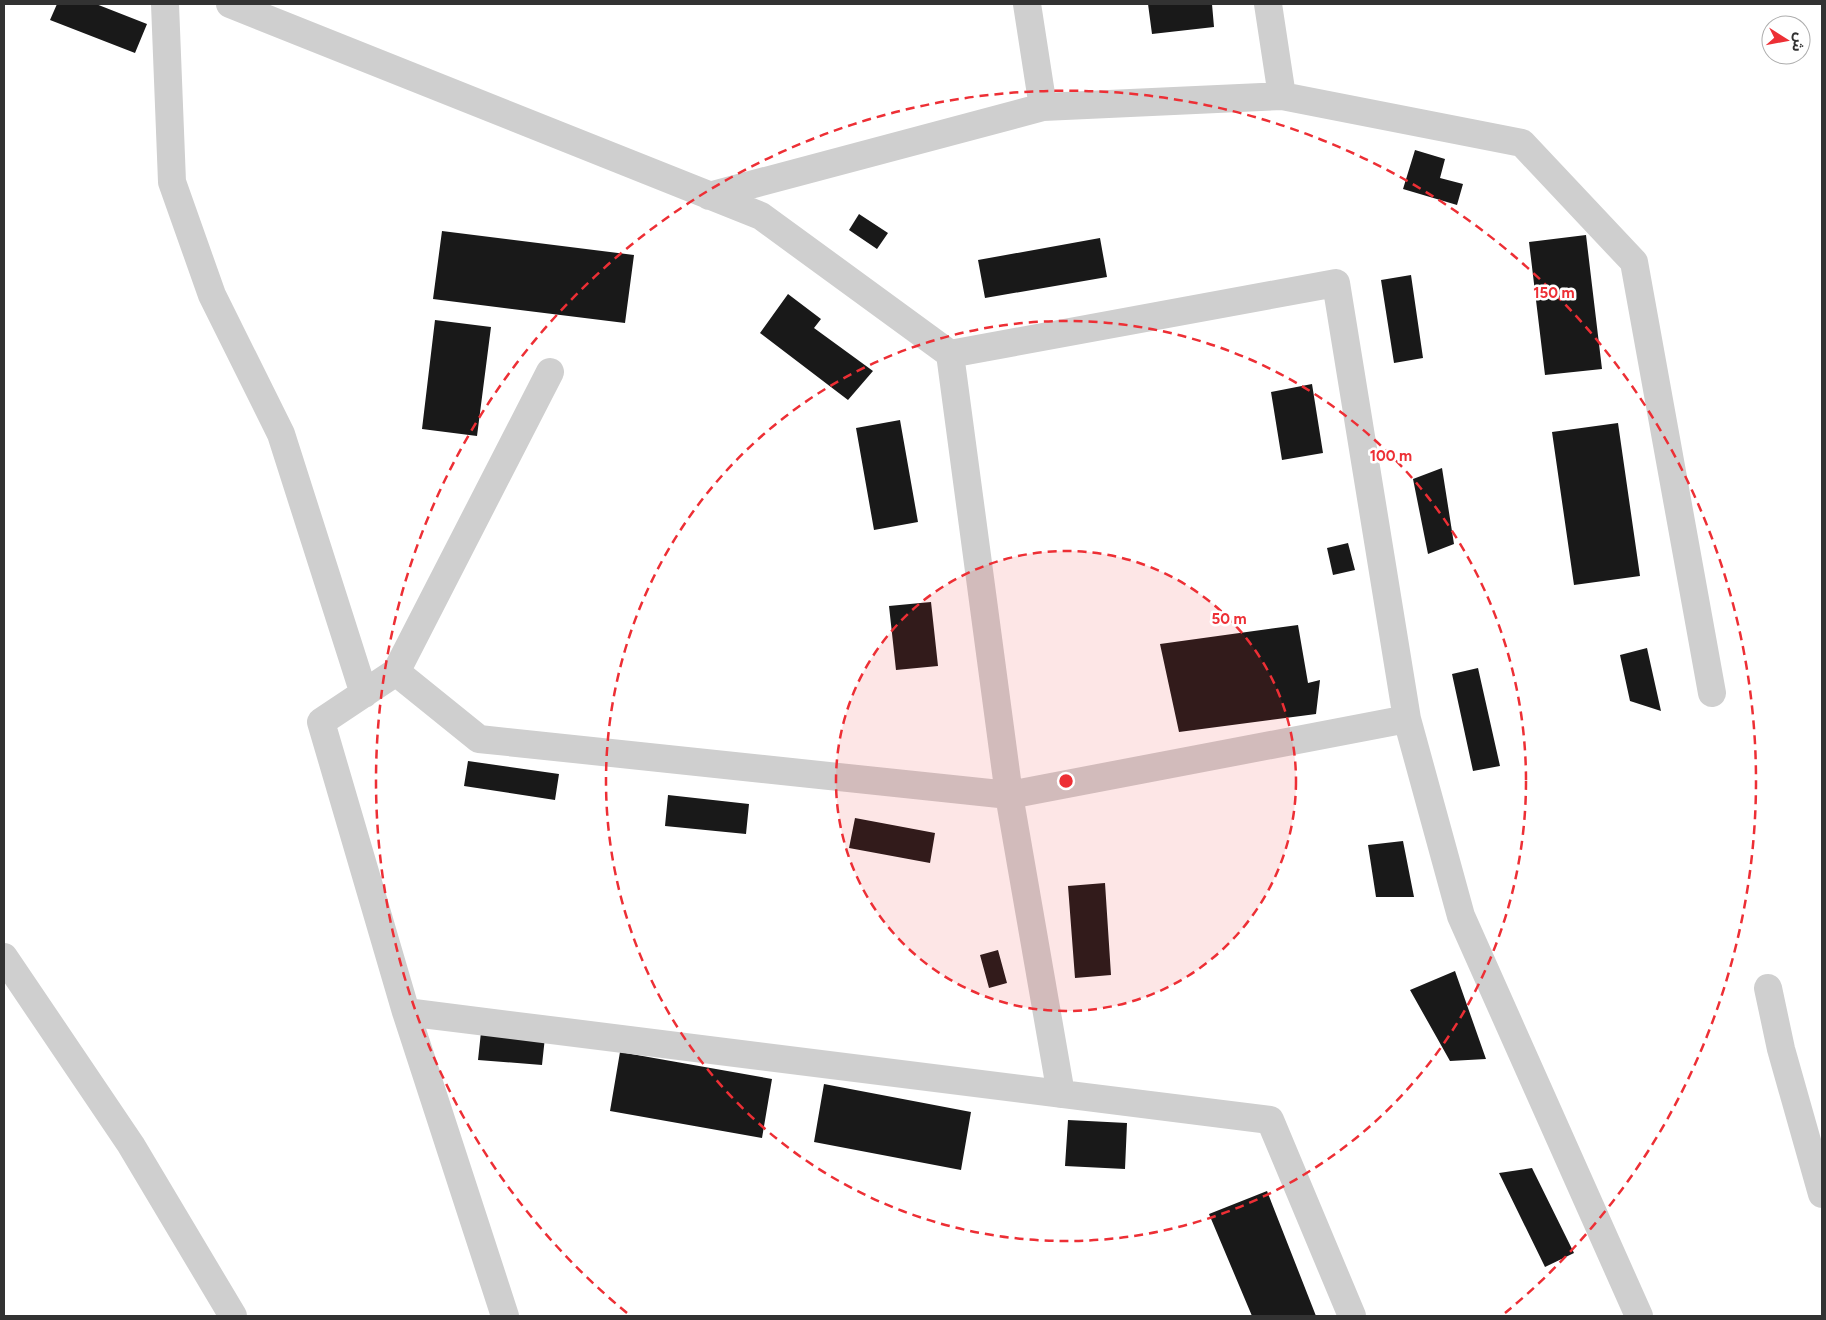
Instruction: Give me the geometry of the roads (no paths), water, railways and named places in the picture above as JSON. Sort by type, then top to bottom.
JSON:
[{"type":"street","points":[[165,4],[172,182],[212,295],[281,434],[364,694]]},
{"type":"street","points":[[230,4],[761,216],[950,354],[1009,795],[1061,1094]]},
{"type":"street","points":[[1027,4],[1042,107]]},
{"type":"street","points":[[1268,4],[1282,96]]},
{"type":"street","points":[[709,196],[1042,107],[1282,96],[1522,143],[1634,262],[1712,693]]},
{"type":"street","points":[[950,354],[1336,283],[1407,719],[1461,916],[1639,1316]]},
{"type":"street","points":[[504,1316],[406,1012],[321,722],[396,672],[550,372]]},
{"type":"street","points":[[396,672],[479,739],[1009,795],[1407,719]]},
{"type":"street","points":[[4,957],[130,1144],[233,1316]]},
{"type":"street","points":[[1768,988],[1795,1100],[1822,1194]]},
{"type":"street","points":[[406,1012],[1270,1120],[1352,1316]]}]
